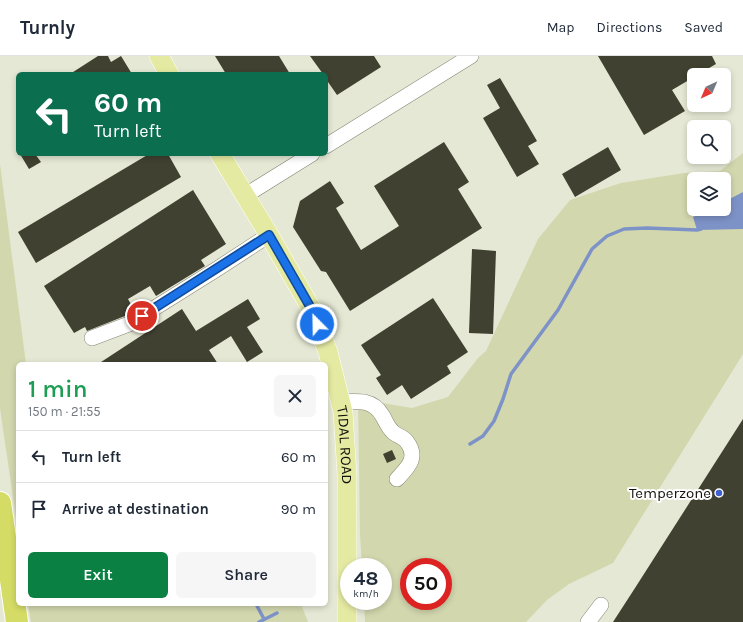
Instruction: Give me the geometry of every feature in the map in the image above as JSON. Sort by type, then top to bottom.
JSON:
[{"type":"highway","points":[[0,503],[17,622]]},
{"type":"main road","points":[[159,56],[168,72]]},
{"type":"main road","name":"TIDAL ROAD","points":[[221,156],[246,195],[312,310],[328,352],[329,372],[341,402],[343,412],[347,475],[347,622]]},
{"type":"street","points":[[328,145],[470,56]]},
{"type":"street","points":[[246,195],[309,156]]},
{"type":"street","points":[[92,338],[129,324],[269,235]]},
{"type":"street","points":[[341,402],[361,402],[373,405],[378,408],[391,431],[407,441],[411,450],[412,460],[409,466],[397,479]]},
{"type":"street","points":[[588,622],[601,606]]},
{"type":"green space","points":[[743,153],[743,354],[613,563],[569,584],[547,600],[526,622],[365,622],[364,610],[392,610],[392,558],[361,558],[358,399],[412,408],[448,397],[478,358],[486,351],[538,239],[570,200],[621,183],[687,173],[687,216],[731,216],[731,172],[702,172],[720,171],[731,164]]},
{"type":"green space","points":[[0,164],[26,362],[16,362],[16,518],[0,408]]},
{"type":"green space","points":[[28,606],[302,606],[308,622],[31,622]]},
{"type":"water","points":[[743,192],[743,229],[697,230],[693,217],[695,216],[731,216],[731,198]]},
{"type":"building","points":[[98,56],[108,56],[111,62],[121,56],[131,72],[73,72]]},
{"type":"building","points":[[215,56],[279,56],[289,72],[225,72]]},
{"type":"building","points":[[310,56],[374,56],[381,67],[337,95],[328,82],[328,72],[322,72]]},
{"type":"building","points":[[598,56],[712,56],[716,64],[709,68],[687,68],[687,81],[672,90],[685,111],[644,135]]},
{"type":"building","points":[[500,78],[537,141],[528,146],[539,164],[517,177],[483,118],[500,108],[487,85]]},
{"type":"building","points":[[444,142],[469,182],[458,189],[482,228],[350,311],[326,272],[321,271],[293,227],[300,201],[330,181],[344,203],[336,208],[361,250],[399,226],[374,186]]},
{"type":"building","points":[[608,147],[621,170],[575,197],[562,174]]},
{"type":"building","points":[[21,156],[36,156],[41,162],[29,169]]},
{"type":"building","points":[[146,156],[169,156],[181,177],[36,263],[18,232]]},
{"type":"building","points":[[193,190],[226,244],[201,260],[205,266],[156,296],[150,286],[128,299],[134,310],[125,316],[87,331],[85,327],[74,333],[44,286]]},
{"type":"building","points":[[472,249],[496,251],[493,334],[469,333]]},
{"type":"building","points":[[433,298],[468,352],[447,366],[451,373],[411,399],[402,385],[387,395],[376,378],[381,375],[361,345]]},
{"type":"building","points":[[248,299],[260,319],[247,327],[263,352],[247,362],[231,336],[209,350],[217,362],[101,362],[182,309],[196,331]]},
{"type":"building","name":"Temperzone","points":[[743,419],[743,622],[613,622],[635,588]]},
{"type":"building","points":[[392,450],[396,459],[387,463],[383,454]]},
{"type":"waterway","points":[[470,444],[483,436],[494,421],[511,374],[558,310],[592,249],[607,236],[624,229],[701,229]]},
{"type":"waterway","points":[[257,606],[264,619]]},
{"type":"waterway","points":[[259,622],[277,613]]},
{"type":"place","name":"Temperzone","points":[[719,493]]},
{"type":"route","points":[[142,316],[269,235],[312,310],[317,324]]}]
